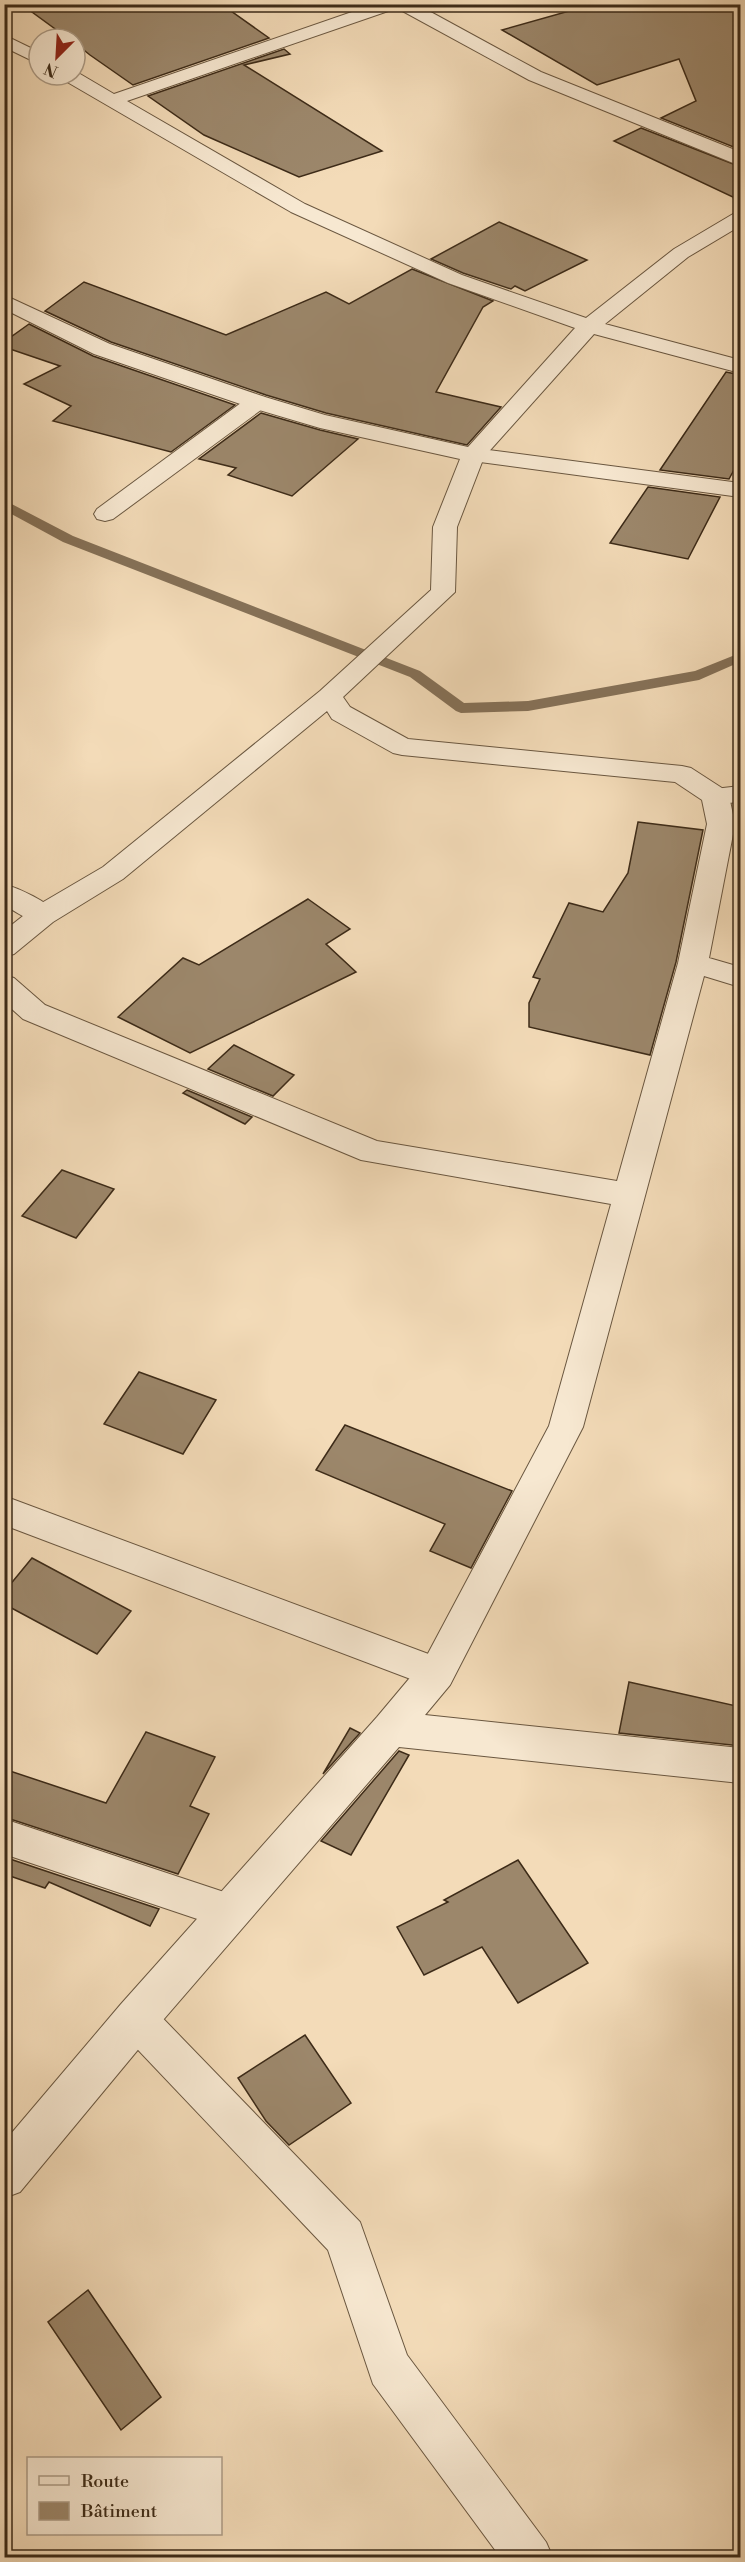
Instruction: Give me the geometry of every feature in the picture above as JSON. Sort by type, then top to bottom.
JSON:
[{"type":"street","points":[[113,100],[393,4]]},
{"type":"street","points":[[402,4],[535,76],[741,159]]},
{"type":"street","points":[[4,40],[27,52]]},
{"type":"street","points":[[87,86],[298,208],[455,279],[589,326],[741,367]]},
{"type":"street","points":[[4,947],[43,915],[113,873],[329,696],[443,592],[445,527],[473,455],[589,326],[681,253],[741,218]]},
{"type":"street","points":[[4,301],[102,349],[257,402],[320,421],[473,455]]},
{"type":"street","points":[[4,2176],[136,2019],[391,1729],[437,1673],[566,1427],[693,963],[728,795],[682,774],[402,747],[341,713],[329,696]]},
{"type":"street","points":[[693,963],[741,977]]},
{"type":"street","points":[[4,985],[34,1012],[372,1152],[629,1195]]},
{"type":"street","points":[[391,1729],[741,1766]]},
{"type":"lane","points":[[105,514],[257,402]]},
{"type":"lane","points":[[473,455],[741,490]]},
{"type":"lane","points":[[4,893],[43,915]]},
{"type":"lane","points":[[4,1510],[437,1673]]},
{"type":"lane","points":[[4,1836],[230,1912]]},
{"type":"lane","points":[[136,2019],[345,2237],[389,2368],[530,2558]]},
{"type":"building","points":[[21,4],[221,4],[269,38],[133,85],[87,53],[87,27],[53,27]]},
{"type":"building","points":[[594,4],[741,4],[741,150],[661,118],[696,101],[679,59],[597,85],[502,30]]},
{"type":"building","points":[[284,49],[290,54],[244,65],[382,151],[299,177],[204,135],[148,96]]},
{"type":"building","points":[[641,128],[741,167],[741,206],[737,207],[733,197],[614,141]]},
{"type":"building","points":[[499,222],[587,260],[525,291],[515,286],[511,289],[463,273],[431,259]]},
{"type":"building","points":[[412,269],[493,301],[483,307],[436,392],[501,407],[467,445],[326,413],[266,395],[111,342],[45,311],[84,282],[226,335],[326,292],[349,304]]},
{"type":"building","points":[[29,324],[93,356],[235,405],[171,452],[53,421],[71,406],[24,384],[60,366],[4,347],[4,342]]},
{"type":"building","points":[[726,372],[741,375],[741,457],[729,479],[660,470]]},
{"type":"building","points":[[261,413],[358,439],[292,496],[228,475],[236,468],[199,459]]},
{"type":"building","points":[[648,487],[720,497],[688,559],[610,543]]},
{"type":"building","points":[[638,822],[703,830],[676,962],[650,1055],[529,1027],[529,1003],[540,979],[533,977],[569,903],[603,912],[628,873]]},
{"type":"building","points":[[308,899],[350,929],[326,944],[356,972],[190,1053],[118,1017],[183,958],[199,965]]},
{"type":"building","points":[[234,1045],[294,1075],[273,1096],[208,1069]]},
{"type":"building","points":[[187,1090],[252,1117],[245,1124],[183,1093]]},
{"type":"building","points":[[62,1170],[114,1189],[76,1238],[22,1216]]},
{"type":"building","points":[[139,1372],[216,1400],[183,1454],[104,1424]]},
{"type":"building","points":[[345,1425],[512,1491],[471,1568],[430,1551],[445,1524],[316,1470]]},
{"type":"building","points":[[32,1558],[131,1611],[97,1654],[4,1604],[4,1592]]},
{"type":"building","points":[[629,1682],[741,1707],[741,1746],[619,1733]]},
{"type":"building","points":[[350,1728],[360,1733],[323,1774]]},
{"type":"building","points":[[146,1732],[215,1757],[190,1806],[209,1814],[178,1874],[4,1817],[4,1769],[106,1803]]},
{"type":"building","points":[[399,1751],[409,1755],[351,1855],[321,1841]]},
{"type":"building","points":[[4,1857],[159,1909],[150,1926],[49,1882],[45,1888],[4,1874]]},
{"type":"building","points":[[518,1860],[588,1963],[518,2003],[482,1947],[424,1975],[397,1927],[448,1902],[444,1900]]},
{"type":"building","points":[[305,2035],[351,2103],[289,2145],[266,2121],[238,2078]]},
{"type":"building","points":[[88,2290],[161,2397],[121,2430],[48,2322]]},
{"type":"waterway","points":[[4,504],[68,539],[415,674],[461,708],[528,706],[699,675],[740,657]]}]
